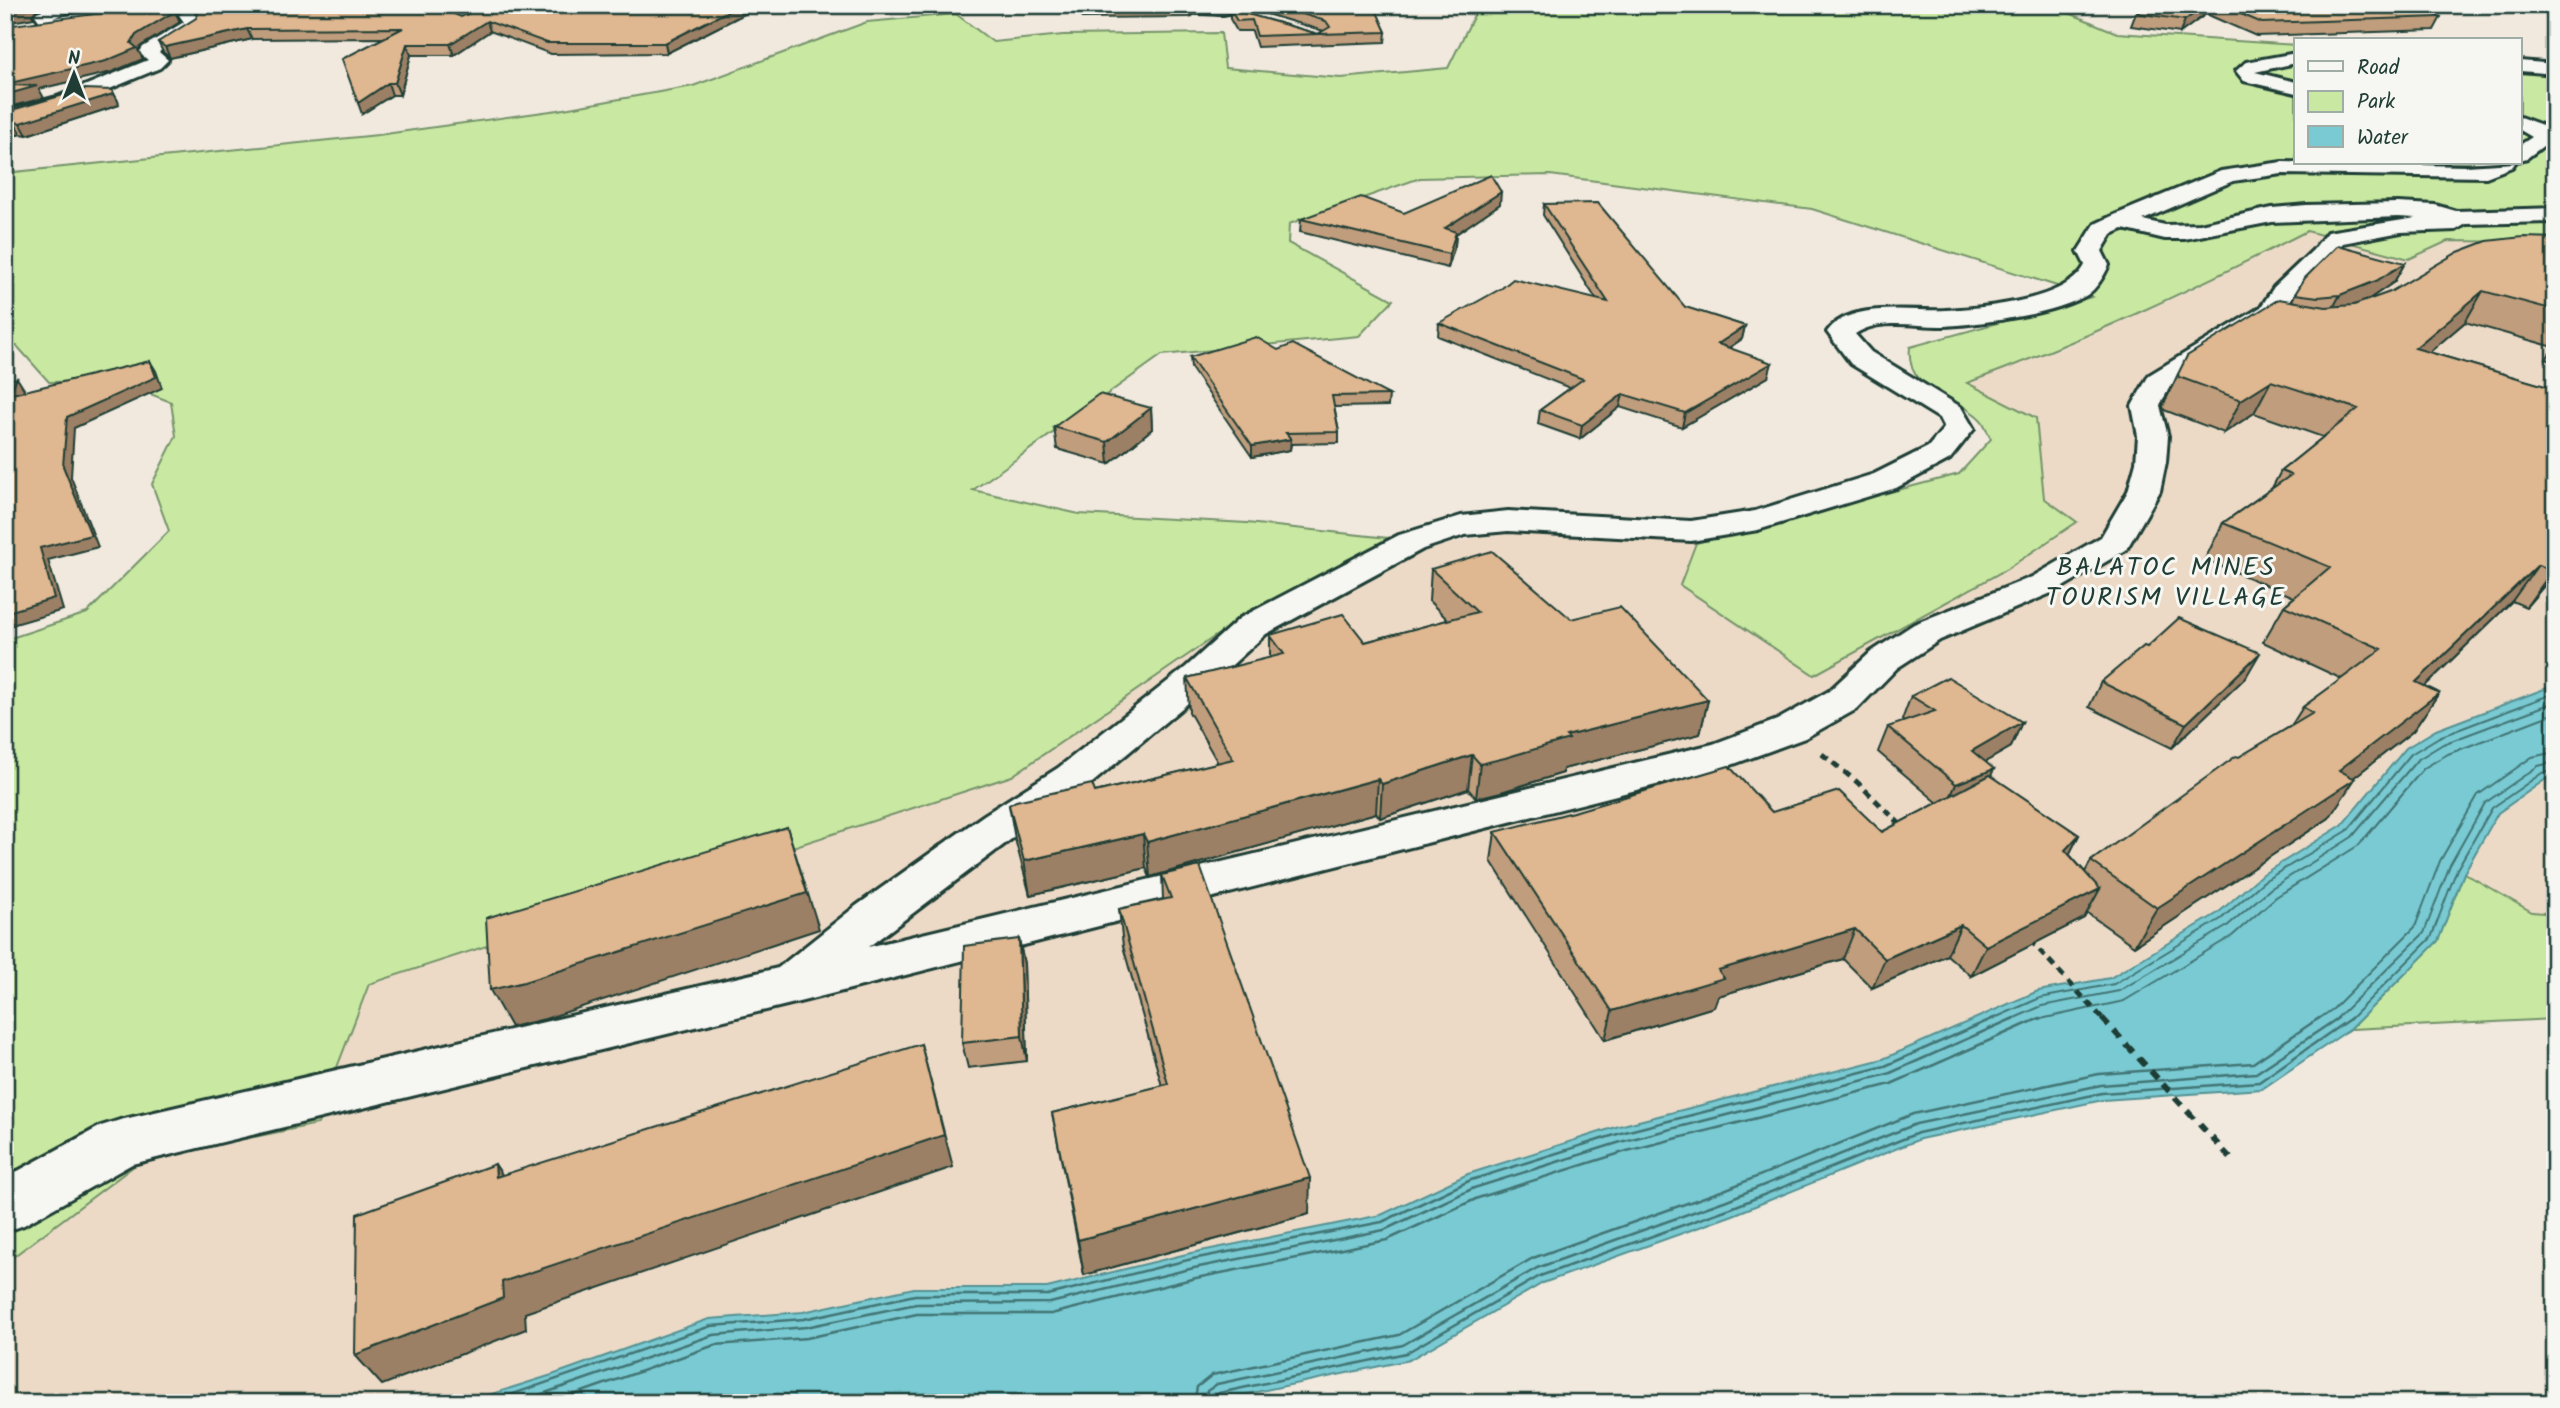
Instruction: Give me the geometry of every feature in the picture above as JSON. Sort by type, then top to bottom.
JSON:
[{"type":"street","points":[[50,23],[44,13],[76,5]]},
{"type":"street","points":[[451,5],[449,12],[466,20]]},
{"type":"street","points":[[1128,5],[1253,12]]},
{"type":"street","points":[[27,26],[117,14]]},
{"type":"street","points":[[5,117],[64,101],[154,64],[159,60],[149,51],[193,23],[188,15]]},
{"type":"street","points":[[2294,58],[2252,66],[2245,71],[2250,77],[2294,88]]},
{"type":"street","points":[[2522,66],[2555,69]]},
{"type":"street","points":[[2522,124],[2545,137],[2522,153]]},
{"type":"street","points":[[792,984],[872,918],[999,826],[1072,778],[1199,675],[1253,626],[1411,542],[1461,526],[1508,521],[1690,531],[1745,522],[1885,481],[1939,453],[1959,429],[1951,413],[1861,358],[1840,332],[1852,322],[1882,318],[1948,317],[2007,309],[2076,291],[2091,279],[2097,265],[2090,251],[2103,229],[2228,175],[2282,168],[2466,172],[2486,171],[2503,164]]},
{"type":"street","points":[[2120,220],[2165,232],[2184,232],[2272,215],[2306,212],[2398,210],[2435,212],[2455,218],[2555,215]]},
{"type":"street","points":[[5,1207],[120,1143],[792,984],[1723,755],[1791,729],[1843,700],[1884,660],[1927,632],[2044,584],[2114,544],[2144,491],[2151,462],[2153,436],[2147,406],[2159,381],[2277,323],[2271,312],[2283,292],[2322,255],[2334,237],[2401,225],[2448,225],[2456,223],[2455,218]]},
{"type":"path","points":[[1791,729],[1857,782],[1904,829]]},
{"type":"path","points":[[2022,934],[2033,942],[2234,1162]]},
{"type":"shaded area","points":[[2307,231],[2409,259],[2448,241],[2528,242],[2555,246],[2555,685],[2436,730],[2406,748],[2342,825],[2260,876],[2218,913],[2110,978],[2038,991],[1883,1059],[1620,1126],[1468,1174],[1381,1215],[1191,1253],[1047,1288],[914,1288],[803,1312],[709,1319],[552,1375],[463,1403],[5,1403],[5,1263],[142,1160],[331,1083],[369,984],[1012,776],[1256,608],[1397,539],[1432,547],[1499,533],[1619,536],[1696,543],[1680,586],[1814,675],[2007,569],[2076,522],[2044,498],[2035,418],[1966,384],[2062,348],[2189,291]]},
{"type":"shaded area","points":[[2555,777],[2555,914],[2532,912],[2464,873],[2498,813],[2546,779]]},
{"type":"green space","points":[[1479,5],[2050,5],[2117,33],[2294,45],[2294,164],[2522,164],[2522,60],[2555,62],[2555,246],[2528,242],[2448,241],[2409,259],[2307,231],[2139,312],[1967,383],[2036,418],[2044,498],[2077,522],[2007,569],[1814,675],[1680,585],[1696,543],[1959,474],[1991,439],[1981,420],[1924,384],[1911,362],[1910,347],[2092,297],[1812,209],[1550,175],[1420,178],[1289,224],[1288,243],[1393,300],[1359,336],[1162,355],[973,490],[1079,514],[1247,523],[1397,539],[1256,608],[1012,776],[369,984],[318,1124],[142,1160],[5,1263],[5,640],[87,613],[169,531],[152,484],[176,436],[171,402],[117,381],[49,382],[17,346],[5,346],[5,173],[378,135],[558,110],[693,86],[867,22],[956,14],[993,42],[1063,35],[1221,33],[1225,68],[1341,78],[1448,68]]},
{"type":"green space","points":[[2464,873],[2532,912],[2555,914],[2555,1019],[2350,1029],[2438,941]]},
{"type":"water","points":[[2555,685],[2555,777],[2546,779],[2498,813],[2464,873],[2438,941],[2350,1029],[2262,1089],[2103,1100],[1920,1139],[1733,1215],[1543,1283],[1409,1360],[1204,1403],[463,1403],[552,1375],[709,1319],[803,1312],[914,1288],[1047,1288],[1191,1253],[1381,1215],[1468,1174],[1619,1126],[1883,1059],[2038,991],[2110,978],[2218,913],[2260,876],[2342,825],[2406,748],[2436,730]]},
{"type":"building","points":[[5,5],[27,5],[29,8],[5,12]]},
{"type":"building","points":[[142,5],[150,5],[153,11],[175,11],[136,35],[131,43],[137,48],[106,61],[10,83],[37,86],[5,95],[5,26],[139,8]]},
{"type":"building","points":[[233,5],[437,5],[461,17],[472,12],[468,5],[740,5],[665,43],[547,43],[487,21],[450,44],[407,44],[395,83],[388,83],[358,103],[342,59],[403,28],[247,29],[165,47],[158,42],[196,18],[197,9]]},
{"type":"building","points":[[1084,5],[1193,5],[1082,8]]},
{"type":"building","points":[[1272,5],[1374,5],[1386,32],[1257,36],[1252,20],[1237,21],[1230,9],[1318,34],[1330,27],[1326,21]]},
{"type":"building","points":[[2147,5],[2206,5],[2185,20],[2136,13]]},
{"type":"building","points":[[2220,5],[2416,5],[2441,17],[2262,23]]},
{"type":"building","points":[[84,89],[112,90],[113,94],[20,123],[5,124],[5,112]]},
{"type":"building","points":[[1491,175],[1501,192],[1445,228],[1456,232],[1449,254],[1301,219],[1361,197],[1404,213]]},
{"type":"building","points":[[1598,203],[1685,307],[1745,326],[1718,344],[1772,363],[1685,413],[1623,394],[1582,425],[1540,410],[1583,379],[1439,323],[1502,288],[1513,279],[1608,302],[1544,204]]},
{"type":"building","points":[[2523,237],[2555,238],[2555,310],[2483,291],[2415,348],[2555,389],[2555,567],[2552,571],[2538,565],[2416,682],[2439,693],[2339,770],[2355,779],[2157,908],[2091,861],[2236,756],[2239,757],[2313,713],[2303,707],[2382,649],[2284,606],[2330,567],[2223,523],[2291,475],[2281,471],[2358,409],[2271,381],[2241,400],[2179,377],[2187,356],[2279,299],[2326,307],[2354,305],[2390,292],[2458,252],[2487,241]]},
{"type":"building","points":[[2338,245],[2405,263],[2376,281],[2340,295],[2318,297],[2295,294],[2305,278]]},
{"type":"building","points":[[1256,337],[1278,350],[1293,344],[1389,395],[1332,396],[1339,432],[1286,433],[1291,439],[1252,446],[1190,357]]},
{"type":"building","points":[[150,361],[156,377],[67,417],[63,466],[91,535],[40,548],[54,598],[5,613],[5,380],[17,378],[8,395]]},
{"type":"building","points":[[1099,394],[1151,408],[1107,442],[1054,427]]},
{"type":"building","points":[[1492,551],[1571,619],[1620,607],[1708,700],[1566,736],[1569,739],[1480,764],[1472,755],[1382,784],[1378,779],[1147,842],[1143,834],[1024,861],[1009,805],[1016,801],[1092,784],[1095,792],[1233,759],[1187,678],[1284,654],[1270,635],[1343,614],[1365,642],[1477,612],[1431,569]]},
{"type":"building","points":[[2179,618],[2260,653],[2186,724],[2101,682],[2144,646],[2147,647]]},
{"type":"building","points":[[1948,677],[2022,722],[1972,751],[1994,769],[1956,784],[1888,727],[1935,711],[1911,696]]},
{"type":"building","points":[[1729,766],[1772,812],[1839,791],[1882,832],[1990,775],[2079,835],[2065,850],[2100,889],[1986,946],[1961,925],[1885,959],[1855,929],[1718,970],[1724,978],[1612,1011],[1495,832]]},
{"type":"building","points":[[787,827],[807,893],[524,982],[490,990],[486,918]]},
{"type":"building","points":[[1200,866],[1310,1178],[1078,1240],[1052,1113],[1168,1084],[1119,909],[1171,898],[1162,875]]},
{"type":"building","points":[[1019,939],[1022,1036],[962,1043],[964,946]]},
{"type":"building","points":[[921,1044],[944,1135],[502,1282],[503,1298],[355,1355],[357,1214],[495,1164],[496,1177]]},
{"type":"district","name":"BALATOC MINES TOURISM VILLAGE","points":[[2166,581]]}]
